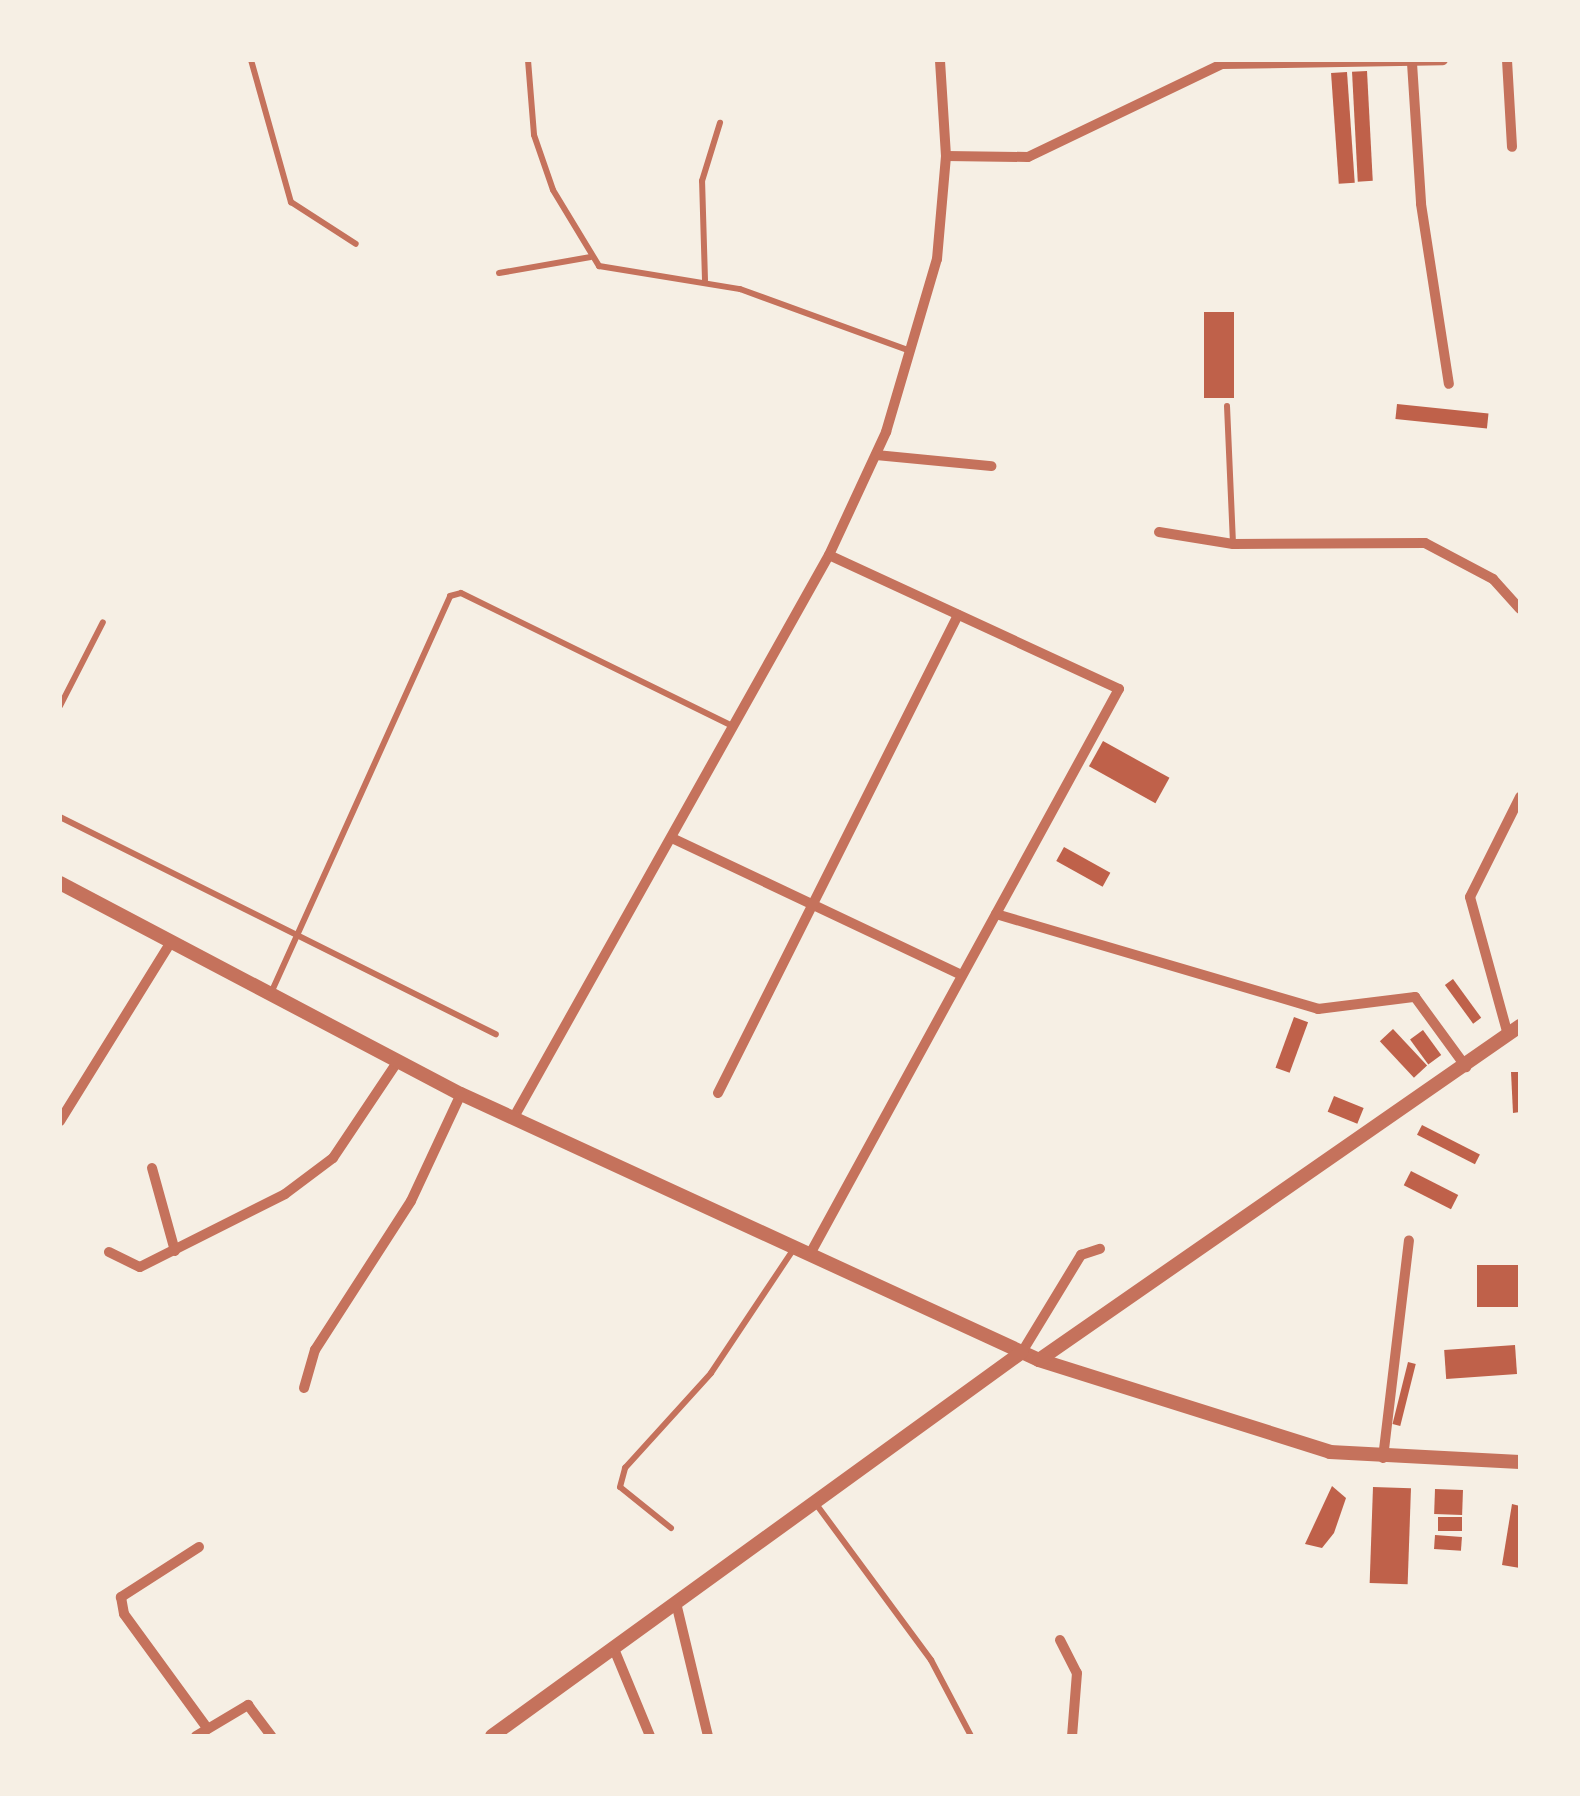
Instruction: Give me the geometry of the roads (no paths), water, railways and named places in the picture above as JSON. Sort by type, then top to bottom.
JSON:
[{"type":"street","points":[[514,1117],[829,556],[876,454],[937,259],[946,156],[940,60]]},
{"type":"street","points":[[946,156],[1028,157],[1222,64],[1443,60]]},
{"type":"street","points":[[1507,60],[1512,148]]},
{"type":"street","points":[[1412,63],[1421,204],[1449,384]]},
{"type":"street","points":[[876,454],[990,466]]},
{"type":"street","points":[[1159,532],[1233,544],[1425,542],[1494,579],[1520,609]]},
{"type":"street","points":[[810,1254],[1118,689],[829,556]]},
{"type":"street","points":[[718,1093],[958,615]]},
{"type":"street","points":[[1039,1360],[1514,1030],[1470,897],[1520,797]]},
{"type":"street","points":[[674,838],[962,975]]},
{"type":"street","points":[[60,883],[461,1094],[1039,1360],[1262,1435],[1383,1459],[1520,1462]]},
{"type":"street","points":[[996,914],[1318,1009],[1415,996],[1466,1067]]},
{"type":"street","points":[[60,1121],[171,942]]},
{"type":"street","points":[[109,1252],[132,1269],[174,1251],[320,1170],[398,1061]]},
{"type":"street","points":[[304,1388],[315,1350],[411,1201],[461,1094]]},
{"type":"street","points":[[152,1168],[174,1251]]},
{"type":"street","points":[[1383,1459],[1409,1241]]},
{"type":"street","points":[[492,1736],[677,1606],[1022,1352],[1071,1268],[1100,1250]]},
{"type":"street","points":[[200,1546],[121,1597],[124,1614],[208,1729]]},
{"type":"street","points":[[677,1606],[708,1736]]},
{"type":"street","points":[[1060,1640],[1077,1674],[1078,1734]]},
{"type":"street","points":[[614,1649],[650,1736]]},
{"type":"street","points":[[196,1736],[248,1704],[271,1736]]},
{"type":"lane","points":[[251,60],[291,202],[356,244]]},
{"type":"lane","points":[[528,60],[534,135],[552,190],[599,266],[705,280],[911,351]]},
{"type":"lane","points":[[705,280],[702,182],[720,123]]},
{"type":"lane","points":[[499,273],[592,257]]},
{"type":"lane","points":[[1228,406],[1233,544]]},
{"type":"lane","points":[[270,994],[294,926],[450,596],[460,593],[735,727]]},
{"type":"lane","points":[[60,706],[103,622]]},
{"type":"lane","points":[[60,817],[294,926],[496,1034]]},
{"type":"lane","points":[[671,1528],[636,1508],[620,1486],[625,1468],[711,1373],[793,1250]]},
{"type":"lane","points":[[816,1504],[931,1660],[971,1736]]}]
